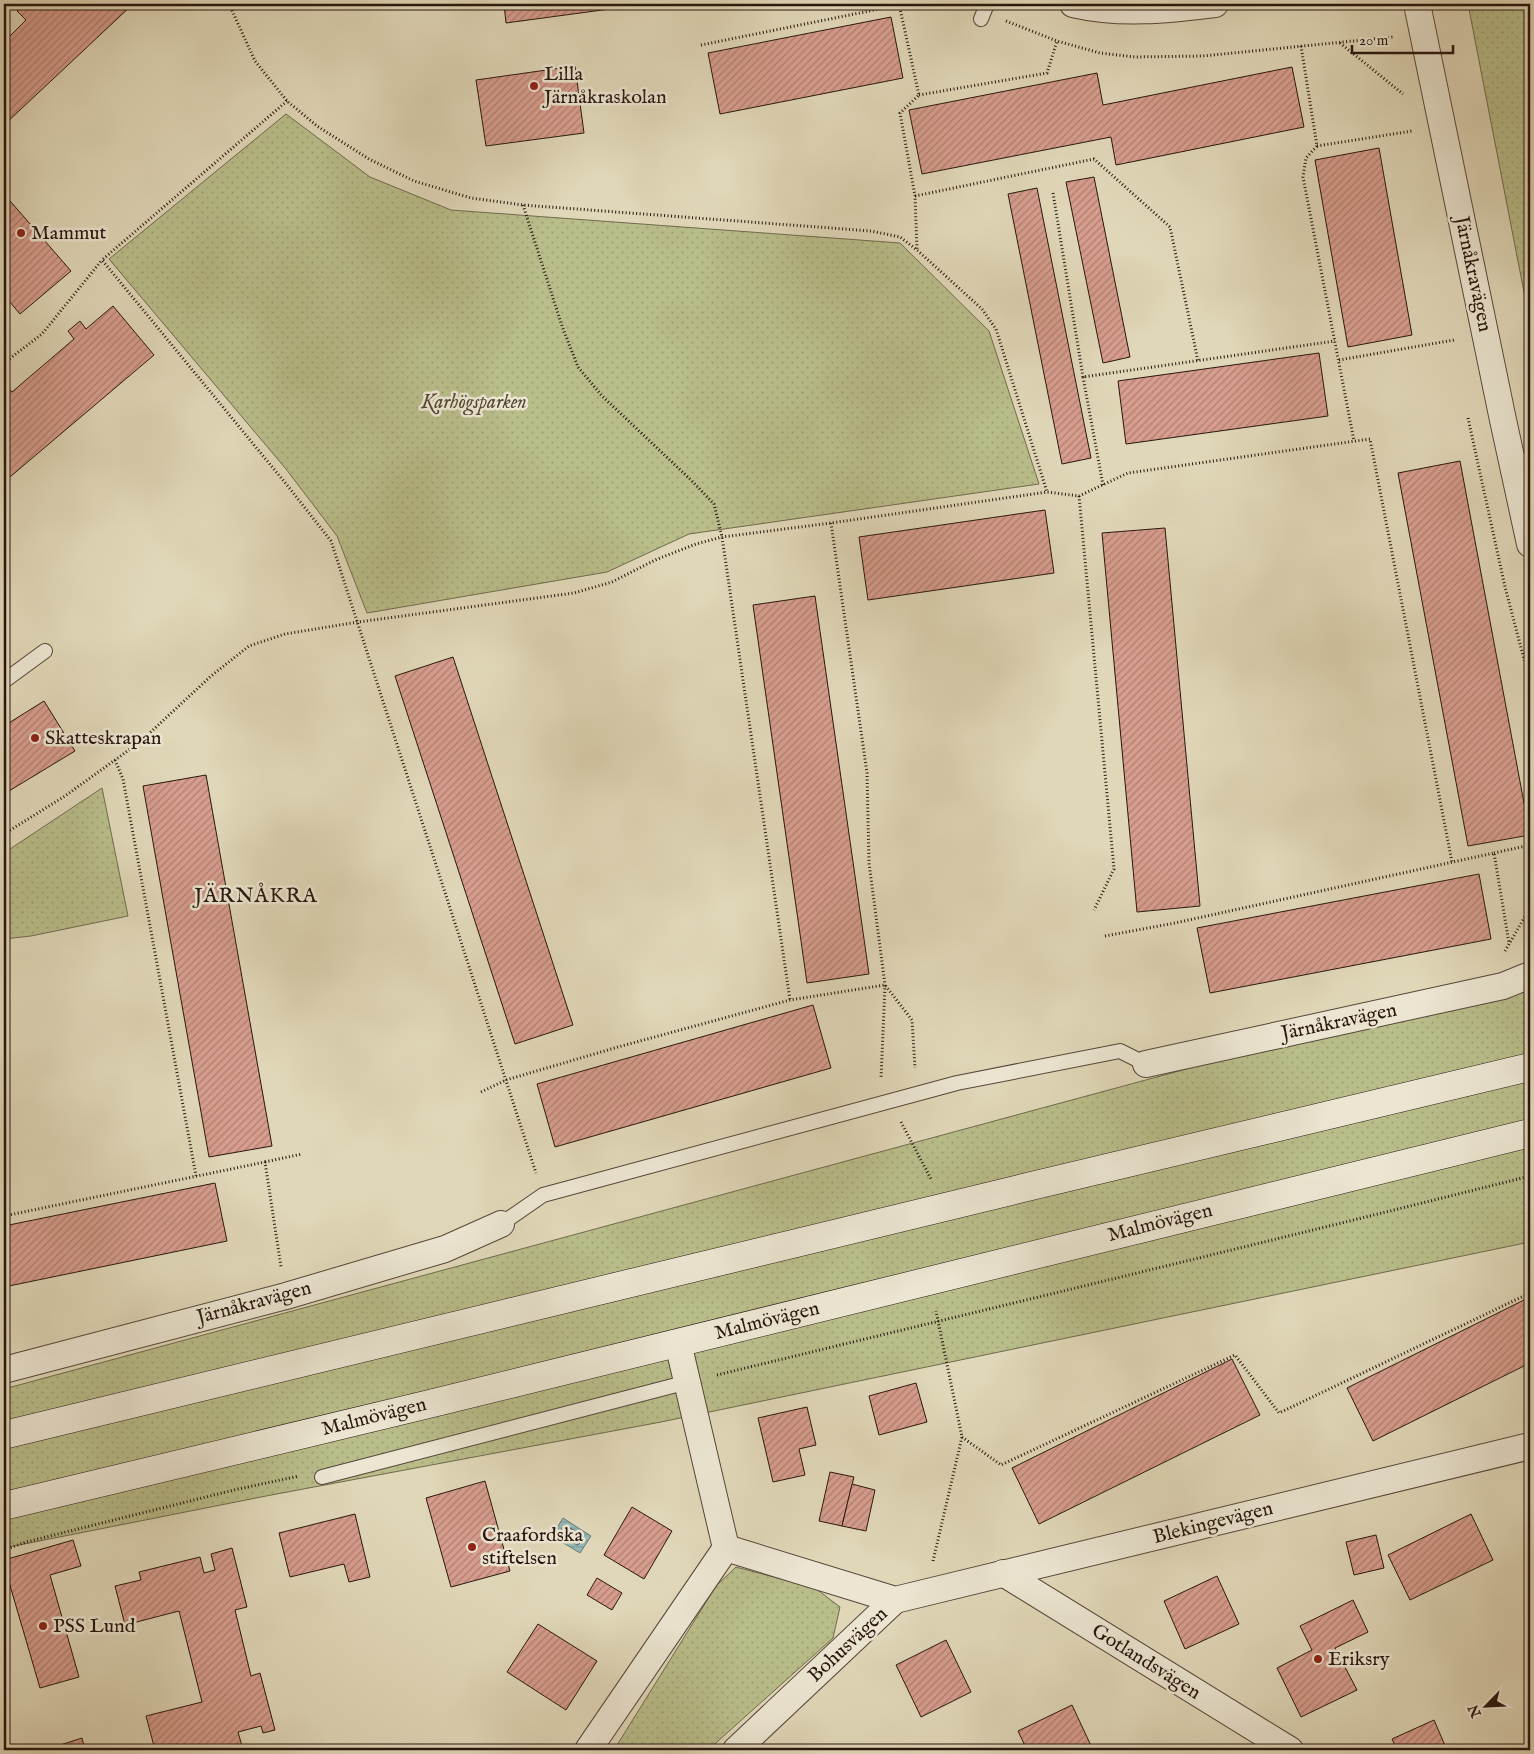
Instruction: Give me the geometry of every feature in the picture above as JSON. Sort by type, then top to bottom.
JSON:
[{"type":"main road","points":[[4,1435],[1025,1187],[1530,1068]]},
{"type":"main road","name":"Malmövägen","points":[[4,1506],[678,1343],[1530,1133]]},
{"type":"street","points":[[1073,4],[1104,10],[1131,11],[1175,9],[1215,4]]},
{"type":"street","name":"Järnåkravägen","points":[[1417,4],[1530,544]]},
{"type":"street","name":"Järnåkravägen","points":[[1146,1064],[1503,986],[1530,975]]},
{"type":"street","name":"Järnåkravägen","points":[[4,1370],[286,1296],[445,1249],[500,1224]]},
{"type":"street","points":[[588,1750],[726,1548],[678,1343]]},
{"type":"street","name":"Blekingevägen","points":[[896,1600],[1530,1446]]},
{"type":"street","name":"Bohusvägen","points":[[726,1548],[896,1600],[736,1750]]},
{"type":"street","name":"Gotlandsvägen","points":[[1003,1573],[1290,1750]]},
{"type":"lane","points":[[4,681],[45,651]]},
{"type":"lane","points":[[500,1224],[543,1195],[957,1083],[1120,1051],[1146,1064]]},
{"type":"lane","points":[[322,1477],[688,1382]]},
{"type":"path","points":[[229,4],[255,61],[287,101],[317,126],[369,159],[414,181],[471,198],[524,205],[871,231],[900,237],[982,308],[996,329],[1046,492]]},
{"type":"path","points":[[701,45],[899,4],[918,95]]},
{"type":"path","points":[[984,12],[1057,41],[1100,53],[1135,57],[1203,56],[1424,34]]},
{"type":"path","points":[[917,250],[915,196],[900,113],[918,95],[1047,73],[1057,41]]},
{"type":"path","points":[[1339,43],[1407,96]]},
{"type":"path","points":[[1301,46],[1317,146]]},
{"type":"path","points":[[4,363],[42,334],[102,260],[287,101]]},
{"type":"path","points":[[1354,441],[1303,177],[1306,158],[1317,146],[1414,131]]},
{"type":"path","points":[[915,196],[1094,159],[1170,227],[1198,361]]},
{"type":"path","points":[[1053,193],[1103,485]]},
{"type":"path","points":[[524,205],[562,326],[578,367],[602,396],[714,504],[722,537],[790,1000]]},
{"type":"path","points":[[102,260],[288,485],[331,541],[543,1195]]},
{"type":"path","points":[[1339,360],[1454,340]]},
{"type":"path","points":[[1083,377],[1335,342]]},
{"type":"path","points":[[4,834],[65,796],[140,742],[211,676],[250,646],[285,634],[358,622],[574,593],[612,582],[655,560],[696,544],[722,537],[1046,492],[1079,496],[1128,473],[1370,439],[1452,862]]},
{"type":"path","points":[[1079,496],[1114,869],[1094,910]]},
{"type":"path","points":[[831,523],[867,773],[869,863],[885,985],[879,1104]]},
{"type":"path","points":[[115,760],[123,779],[196,1176]]},
{"type":"path","points":[[1106,936],[1175,923],[1530,846]]},
{"type":"path","points":[[1494,853],[1509,943]]},
{"type":"path","points":[[481,1092],[506,1080],[618,1046],[790,1000],[885,985]]},
{"type":"path","points":[[885,985],[912,1020],[916,1094]]},
{"type":"path","points":[[4,1216],[302,1154]]},
{"type":"path","points":[[265,1162],[286,1296]]},
{"type":"path","points":[[688,1382],[1198,1259],[1530,1176]]},
{"type":"path","points":[[962,1437],[1001,1465],[1235,1355],[1279,1412],[1530,1293]]},
{"type":"path","points":[[926,1593],[962,1437],[938,1321]]},
{"type":"path","points":[[24,1534],[26,1542]]},
{"type":"green space","points":[[1468,4],[1530,4],[1530,323]]},
{"type":"green space","name":"Karhögsparken","points":[[286,114],[370,177],[451,210],[900,243],[989,331],[1039,484],[689,534],[607,572],[367,613],[337,536],[286,469],[109,259]]},
{"type":"green space","points":[[102,788],[128,916],[31,936],[4,939],[4,853]]},
{"type":"green space","points":[[1530,976],[1530,1242],[661,1422],[266,1496],[4,1548],[4,1389]]},
{"type":"green space","points":[[736,1567],[815,1588],[840,1607],[833,1638],[708,1750],[614,1750],[716,1586]]},
{"type":"water","points":[[563,1518],[591,1536],[580,1553],[552,1536]]},
{"type":"building","points":[[24,4],[31,4],[36,9],[42,4],[133,4],[4,125],[4,42],[26,20],[17,11]]},
{"type":"building","points":[[504,4],[647,4],[506,23]]},
{"type":"building","points":[[891,17],[903,78],[720,114],[708,53]]},
{"type":"building","points":[[575,66],[584,133],[486,146],[476,80]]},
{"type":"building","points":[[1292,67],[1304,127],[1116,165],[1111,137],[922,174],[909,110],[1097,73],[1103,105]]},
{"type":"building","points":[[1379,148],[1412,335],[1348,347],[1315,160]]},
{"type":"building","points":[[1094,177],[1130,357],[1103,363],[1066,182]]},
{"type":"building","points":[[1037,188],[1091,458],[1062,464],[1008,194]]},
{"type":"building","name":"Mammut","points":[[4,194],[71,271],[20,314],[4,295]]},
{"type":"building","points":[[113,306],[154,355],[4,482],[4,383],[12,392],[74,339],[68,331],[80,321],[86,329]]},
{"type":"building","points":[[1319,353],[1328,416],[1126,444],[1118,381]]},
{"type":"building","points":[[1460,461],[1530,835],[1468,846],[1398,473]]},
{"type":"building","points":[[1045,510],[1054,573],[868,600],[859,537]]},
{"type":"building","points":[[1165,528],[1200,906],[1137,912],[1102,533]]},
{"type":"building","points":[[815,596],[869,974],[807,983],[753,605]]},
{"type":"building","points":[[453,657],[573,1025],[515,1044],[395,676]]},
{"type":"building","name":"Skatteskrapan","points":[[44,701],[75,751],[4,794],[4,726]]},
{"type":"building","points":[[206,775],[272,1146],[209,1157],[143,786]]},
{"type":"building","points":[[1479,874],[1491,939],[1210,993],[1197,928]]},
{"type":"building","points":[[813,1005],[831,1068],[555,1147],[537,1084]]},
{"type":"building","points":[[215,1183],[227,1241],[4,1287],[4,1226]]},
{"type":"building","points":[[1530,1297],[1530,1363],[1373,1441],[1347,1388]]},
{"type":"building","points":[[1232,1359],[1260,1415],[1039,1524],[1012,1468]]},
{"type":"building","points":[[916,1383],[927,1422],[879,1435],[869,1396]]},
{"type":"building","points":[[807,1407],[816,1445],[799,1449],[805,1475],[773,1482],[758,1418]]},
{"type":"building","points":[[830,1472],[854,1477],[842,1526],[819,1521]]},
{"type":"building","points":[[485,1481],[510,1571],[451,1587],[426,1498]]},
{"type":"building","points":[[852,1484],[875,1490],[866,1531],[842,1526]]},
{"type":"building","points":[[632,1507],[672,1531],[644,1579],[604,1555]]},
{"type":"building","points":[[355,1514],[370,1577],[349,1582],[344,1564],[290,1577],[279,1533]]},
{"type":"building","points":[[1471,1514],[1493,1560],[1410,1600],[1388,1555]]},
{"type":"building","points":[[1376,1535],[1384,1568],[1354,1575],[1346,1542]]},
{"type":"building","name":"PSS Lund","points":[[73,1540],[81,1566],[50,1575],[79,1677],[40,1688],[4,1560]]},
{"type":"building","points":[[232,1548],[247,1607],[235,1610],[251,1676],[260,1673],[275,1730],[263,1733],[261,1726],[238,1732],[242,1746],[224,1750],[180,1750],[179,1747],[155,1750],[146,1716],[202,1702],[179,1611],[125,1625],[115,1586],[141,1580],[139,1572],[200,1557],[204,1573],[215,1570],[211,1554]]},
{"type":"building","points":[[1217,1576],[1239,1624],[1185,1649],[1164,1601]]},
{"type":"building","points":[[597,1578],[622,1593],[612,1610],[587,1595]]},
{"type":"building","name":"Eriksry","points":[[1353,1600],[1368,1632],[1335,1648],[1357,1690],[1301,1717],[1277,1668],[1312,1650],[1300,1626]]},
{"type":"building","points":[[538,1624],[597,1661],[566,1710],[507,1672]]},
{"type":"building","points":[[946,1640],[971,1692],[921,1717],[896,1665]]},
{"type":"building","points":[[1072,1705],[1093,1750],[1027,1750],[1018,1731]]},
{"type":"building","points":[[1434,1720],[1447,1750],[1397,1750],[1392,1739]]},
{"type":"building","points":[[82,1738],[85,1750],[55,1750],[54,1747]]},
{"type":"place","name":"Lilla Järnåkraskolan","points":[[534,86]]},
{"type":"place","name":"Mammut","points":[[21,233]]},
{"type":"place","name":"Skatteskrapan","points":[[35,738]]},
{"type":"place","name":"Craafordska stiftelsen","points":[[472,1547]]},
{"type":"place","name":"PSS Lund","points":[[43,1626]]},
{"type":"place","name":"Eriksry","points":[[1318,1659]]},
{"type":"district","name":"JÄRNÅKRA","points":[[256,896]]}]
